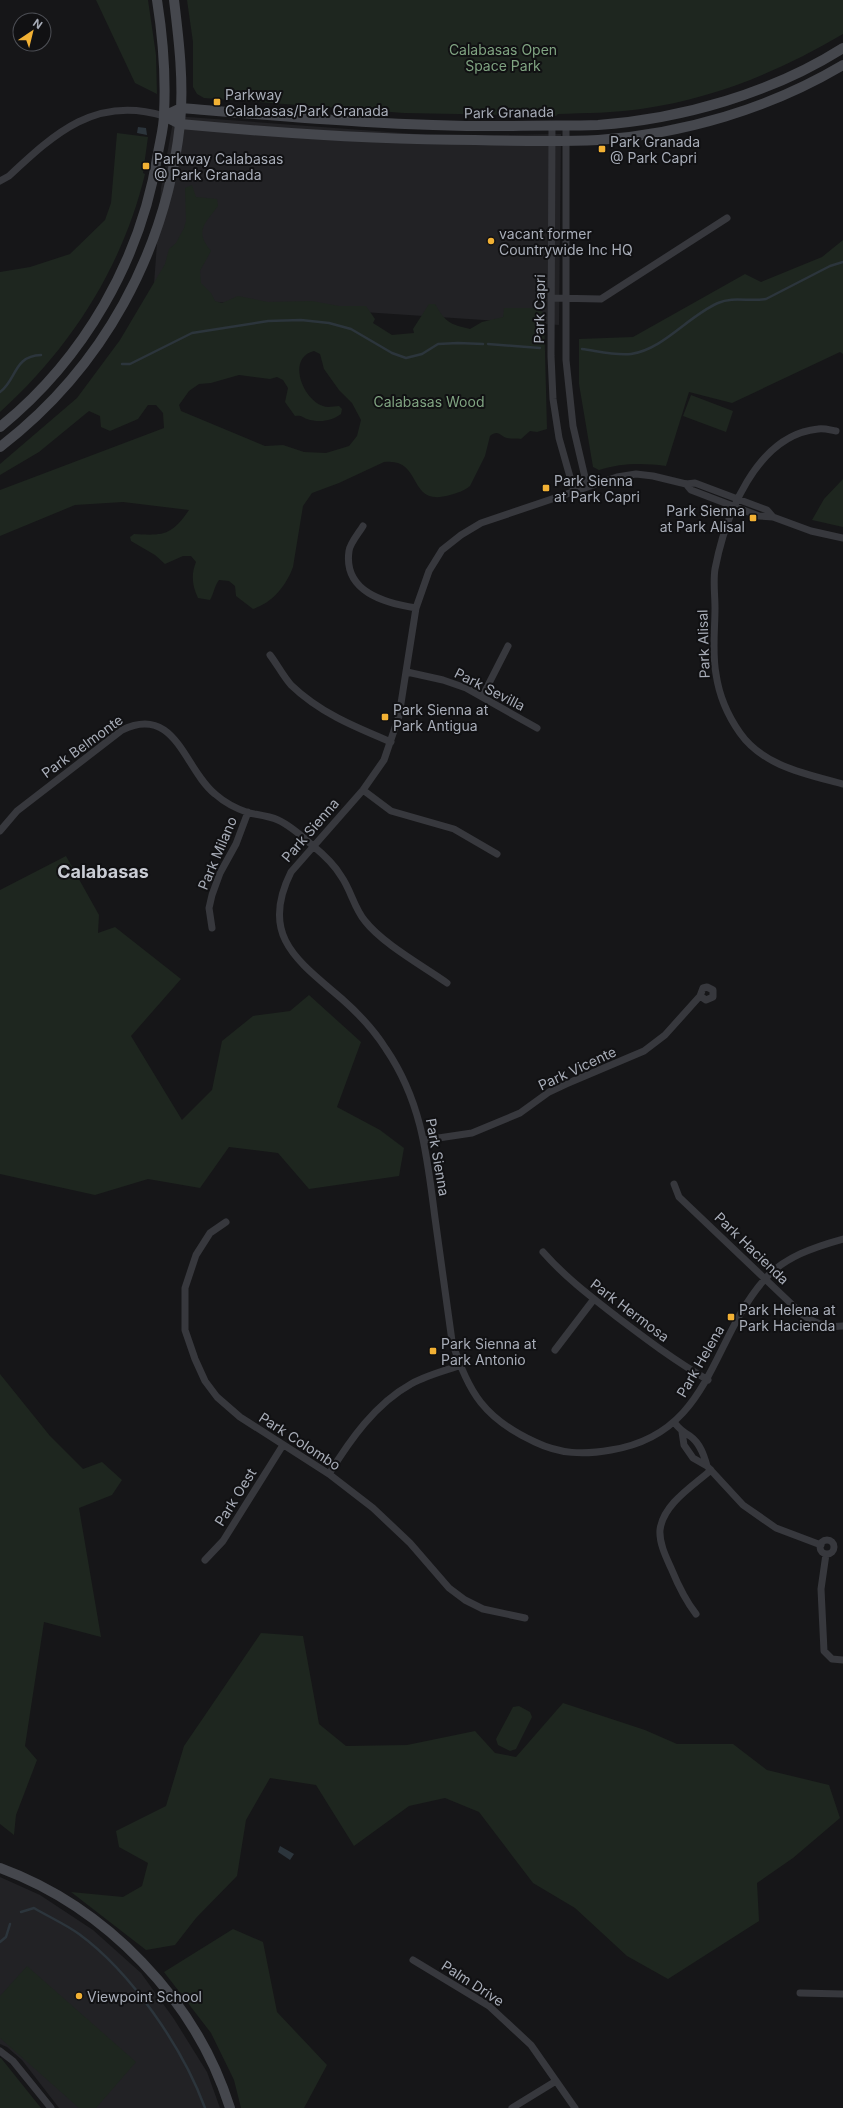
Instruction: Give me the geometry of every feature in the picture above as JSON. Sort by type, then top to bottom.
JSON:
[{"type":"street","points":[[0,427],[26,405],[66,361],[100,314],[116,284],[140,228],[149,196],[164,116],[164,50],[157,0]]},
{"type":"street","points":[[0,447],[38,416],[61,392],[98,346],[116,319],[141,271],[156,234],[172,178],[180,124],[180,52],[174,0]]},
{"type":"street","name":"Park Granada","points":[[164,116],[181,108],[402,125],[566,126],[641,120],[683,112],[744,94],[776,82],[843,48]]},
{"type":"street","name":"Park Granada","points":[[0,181],[9,176],[55,134],[78,121],[107,112],[129,110],[152,112],[180,124],[348,137],[418,140],[566,141],[631,136],[698,124],[738,113],[783,95],[843,65]]},
{"type":"street","name":"Park Capri","points":[[552,125],[551,356],[553,399],[559,438],[574,491]]},
{"type":"street","name":"Park Capri","points":[[566,126],[565,298],[568,393],[573,426],[587,486]]},
{"type":"street","points":[[552,298],[601,299],[727,218]]},
{"type":"street","name":"Park Alisal","points":[[836,430],[819,429],[807,432],[782,444],[756,467],[737,499],[722,541],[715,570],[715,674],[723,703],[740,733],[758,752],[784,767],[843,784]]},
{"type":"street","name":"Park Sienna","points":[[492,1416],[479,1401],[466,1382],[459,1366],[452,1341],[425,1140],[415,1105],[402,1074],[386,1048],[358,1014],[301,964],[289,949],[282,933],[279,919],[283,888],[291,872],[312,845],[363,790],[384,760],[399,716],[416,608],[429,571],[442,550],[460,535],[482,523],[587,486],[636,474],[653,476],[686,484],[695,483],[767,510],[773,517]]},
{"type":"street","name":"Park Sienna","points":[[686,484],[691,490],[759,516],[773,517],[811,532],[843,538]]},
{"type":"street","points":[[363,526],[349,550],[350,568],[358,584],[373,597],[389,604],[416,608]]},
{"type":"street","points":[[482,697],[508,646]]},
{"type":"street","points":[[270,655],[291,684],[317,706],[343,722],[391,742]]},
{"type":"street","name":"Park Sevilla","points":[[407,672],[443,680],[466,688],[537,728]]},
{"type":"street","name":"Park Belmonte","points":[[0,831],[17,811],[116,734],[132,725],[143,723],[156,725],[175,739],[204,783],[228,804],[248,812],[278,820],[312,845],[335,867],[342,877],[356,907],[365,921],[376,933],[447,983]]},
{"type":"street","points":[[363,790],[391,812],[454,829],[497,854]]},
{"type":"street","name":"Park Milano","points":[[212,928],[209,908],[212,895],[220,873],[236,844],[248,812]]},
{"type":"street","name":"Park Vicente","points":[[425,1140],[472,1134],[520,1113],[549,1092],[644,1051],[665,1035],[700,996]]},
{"type":"street","name":"Park Hacienda","points":[[674,1184],[679,1197],[804,1316],[819,1324],[832,1327],[843,1326]]},
{"type":"street","name":"Park Colombo","points":[[226,1222],[210,1233],[196,1255],[185,1288],[186,1330],[195,1359],[205,1381],[217,1397],[240,1417],[329,1474],[374,1508],[410,1543],[450,1588],[465,1600],[483,1609],[525,1618]]},
{"type":"street","name":"Park Helena","points":[[492,1416],[515,1433],[540,1445],[572,1454],[623,1448],[648,1439],[674,1422],[686,1411],[708,1380],[750,1297],[765,1279],[788,1260],[809,1249],[843,1239]]},
{"type":"street","name":"Park Hermosa","points":[[543,1252],[562,1274],[594,1299],[659,1349],[708,1380]]},
{"type":"street","points":[[555,1350],[594,1299]]},
{"type":"street","points":[[329,1474],[354,1436],[372,1415],[392,1396],[412,1383],[459,1366]]},
{"type":"street","points":[[674,1422],[682,1432],[691,1437],[699,1446],[709,1468]]},
{"type":"street","points":[[682,1432],[684,1445],[693,1458],[709,1468],[743,1504],[776,1528],[821,1545]]},
{"type":"street","name":"Park Oest","points":[[205,1560],[222,1541],[283,1445]]},
{"type":"street","points":[[690,1453],[699,1446]]},
{"type":"street","points":[[696,1614],[684,1598],[665,1554],[660,1529],[666,1514],[676,1500],[709,1468]]},
{"type":"street","points":[[821,1545],[825,1541],[829,1540],[834,1548]]},
{"type":"street","points":[[821,1545],[821,1550],[826,1554]]},
{"type":"street","points":[[834,1548],[843,1548]]},
{"type":"street","points":[[826,1554],[833,1552],[834,1548]]},
{"type":"street","points":[[826,1554],[821,1589],[824,1651],[832,1659],[843,1660]]},
{"type":"street","points":[[0,1868],[23,1878],[69,1903],[94,1920],[140,1960],[161,1983],[195,2032],[211,2062],[230,2108]]},
{"type":"street","name":"Palm Drive","points":[[413,1960],[489,2006],[531,2045],[575,2108]]},
{"type":"street","points":[[800,1993],[843,1994]]},
{"type":"street","points":[[0,2051],[13,2061],[51,2108]]},
{"type":"street","points":[[512,2108],[556,2081]]},
{"type":"shaded area","points":[[174,116],[443,136],[561,134],[559,325],[153,298],[161,188]]},
{"type":"shaded area","points":[[138,127],[146,128],[147,135],[137,133]]},
{"type":"shaded area","points":[[280,1846],[294,1854],[290,1860],[278,1852]]},
{"type":"shaded area","name":"Viewpoint School","points":[[0,1877],[40,1895],[93,1930],[141,1973],[174,2019],[207,2072],[220,2108],[59,2108],[22,2060],[7,2047],[0,2044]]},
{"type":"green space","points":[[96,0],[148,0],[156,55],[157,94],[135,83]]},
{"type":"green space","name":"Calabasas Open Space Park","points":[[187,0],[843,0],[843,34],[795,60],[746,82],[695,98],[669,104],[641,109],[600,113],[558,114],[556,116],[404,113],[204,98],[197,94],[193,87],[193,42]]},
{"type":"green space","points":[[117,133],[148,137],[143,173],[145,174],[123,241],[91,304],[71,333],[50,361],[0,412],[0,272],[30,267],[70,254],[105,220],[111,203]]},
{"type":"green space","name":"Calabasas Wood","points":[[192,185],[196,197],[217,199],[218,206],[203,227],[203,238],[211,251],[200,271],[201,283],[211,293],[215,301],[222,303],[238,296],[268,302],[312,301],[339,306],[366,306],[375,319],[373,323],[392,335],[414,333],[413,329],[429,304],[435,304],[442,315],[449,322],[470,329],[482,322],[503,317],[504,308],[536,308],[544,313],[547,429],[537,432],[530,431],[521,439],[507,438],[497,433],[490,436],[485,456],[470,486],[463,491],[450,495],[436,497],[427,495],[420,489],[405,467],[397,463],[384,462],[339,483],[312,493],[303,506],[293,567],[290,574],[278,593],[266,603],[253,609],[236,596],[235,586],[229,581],[219,580],[210,600],[198,598],[194,589],[193,580],[193,571],[196,562],[191,556],[183,556],[165,564],[155,555],[131,541],[130,537],[134,534],[153,535],[172,529],[189,510],[123,502],[75,505],[0,536],[0,490],[164,428],[163,413],[156,405],[148,405],[138,419],[110,431],[101,427],[100,416],[89,411],[39,452],[0,475],[0,464],[77,398],[120,340],[165,264],[169,249],[176,243],[184,228],[186,221],[185,188]],"holes":[[[314,351],[320,354],[324,369],[339,390],[352,403],[361,420],[357,436],[349,446],[326,453],[304,452],[283,445],[265,446],[181,411],[179,405],[189,391],[199,384],[211,383],[239,375],[270,379],[277,377],[283,380],[288,388],[285,402],[295,416],[316,421],[325,421],[334,418],[341,414],[342,409],[339,406],[325,407],[316,402],[309,396],[300,379],[299,370],[301,362],[306,355]]]},
{"type":"green space","points":[[843,240],[843,354],[840,352],[732,403],[689,392],[666,466],[632,464],[599,470],[593,467],[579,384],[579,339],[633,337],[745,274],[761,282],[822,257]]},
{"type":"green space","points":[[691,395],[733,411],[726,432],[683,416]]},
{"type":"green space","points":[[843,479],[843,527],[812,520],[824,499]]},
{"type":"green space","points":[[66,856],[99,915],[98,933],[115,927],[181,979],[131,1036],[182,1120],[212,1090],[222,1041],[253,1016],[290,1011],[309,995],[361,1042],[337,1107],[380,1130],[404,1148],[399,1176],[309,1189],[278,1153],[229,1147],[200,1188],[148,1179],[95,1195],[0,1174],[0,890]]},
{"type":"green space","points":[[0,1374],[50,1436],[83,1469],[102,1462],[122,1480],[112,1495],[79,1508],[101,1637],[44,1622],[25,1746],[37,1760],[16,1815],[14,1835],[0,1824]]},
{"type":"green space","points":[[261,1633],[303,1636],[319,1724],[346,1746],[407,1745],[475,1731],[495,1753],[516,1757],[563,1703],[645,1730],[677,1744],[733,1744],[767,1770],[829,1785],[840,1818],[793,1858],[757,1883],[759,1921],[668,1979],[627,1956],[575,1908],[533,1883],[479,1812],[445,1798],[409,1806],[354,1846],[316,1785],[270,1778],[246,1820],[237,1876],[196,1918],[175,1945],[146,1950],[71,1892],[123,1897],[142,1886],[148,1863],[119,1847],[116,1831],[166,1806],[184,1746]]},
{"type":"green space","points":[[519,1706],[530,1712],[532,1717],[516,1749],[510,1751],[498,1745],[496,1739],[513,1707]]},
{"type":"green space","points":[[233,1929],[263,1942],[277,2012],[327,2065],[304,2108],[241,2108],[234,2080],[211,2033],[164,1972]]},
{"type":"green space","points":[[27,1966],[136,2062],[96,2108],[79,2108],[0,2038],[0,1996]]},
{"type":"green space","points":[[1,2058],[41,2108],[0,2108]]},
{"type":"waterway","points":[[582,349],[619,354],[631,354],[643,351],[665,339],[696,316],[718,303],[736,299],[766,299],[830,266],[843,262]]},
{"type":"waterway","points":[[122,364],[130,364],[192,333],[268,321],[301,320],[329,323],[351,329],[392,353],[406,358],[422,354],[438,344],[483,344]]},
{"type":"waterway","points":[[488,344],[540,348]]},
{"type":"waterway","points":[[0,392],[10,381],[20,364],[32,356],[41,355]]},
{"type":"waterway","points":[[21,1912],[34,1908],[68,1927],[79,1934],[118,1969],[136,1990],[169,2037],[183,2061],[205,2108]]},
{"type":"waterway","points":[[0,1942],[6,1937],[10,1924]]},
{"type":"place","name":"Parkway Calabasas/Park Granada","points":[[217,102]]},
{"type":"place","name":"Park Granada @ Park Capri","points":[[602,149]]},
{"type":"place","name":"Parkway Calabasas @ Park Granada","points":[[146,166]]},
{"type":"place","name":"vacant former Countrywide Inc HQ","points":[[491,241]]},
{"type":"place","name":"Park Sienna at Park Capri","points":[[546,488]]},
{"type":"place","name":"Park Sienna at Park Alisal","points":[[753,518]]},
{"type":"place","name":"Park Sienna at Park Antigua","points":[[385,717]]},
{"type":"place","name":"Park Helena at Park Hacienda","points":[[731,1317]]},
{"type":"place","name":"Park Sienna at Park Antonio","points":[[433,1351]]},
{"type":"place","name":"Viewpoint School","points":[[79,1996]]},
{"type":"district","name":"Calabasas","points":[[103,871]]}]
